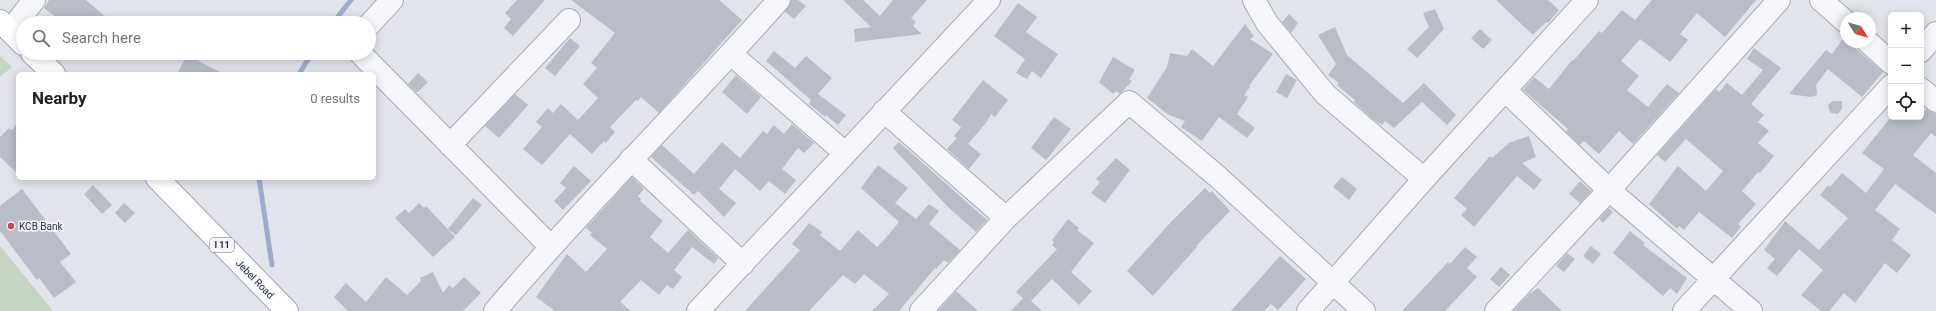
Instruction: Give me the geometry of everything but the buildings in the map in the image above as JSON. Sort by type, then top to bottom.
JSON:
[{"type":"main road","points":[[39,60],[52,72]]},
{"type":"main road","name":"Jebel Road","points":[[159,180],[287,311]]},
{"type":"street","points":[[22,16],[34,0]]},
{"type":"street","points":[[376,17],[392,0]]},
{"type":"street","points":[[495,311],[550,246],[731,54],[779,0]]},
{"type":"street","points":[[698,311],[884,111],[990,0]]},
{"type":"street","points":[[1254,0],[1267,23],[1325,94],[1424,179]]},
{"type":"street","points":[[1308,311],[1424,179],[1587,0]]},
{"type":"street","points":[[1496,311],[1609,190],[1779,0]]},
{"type":"street","points":[[1821,0],[1840,17]]},
{"type":"street","points":[[450,145],[569,20]]},
{"type":"street","points":[[1924,48],[1936,33]]},
{"type":"street","points":[[1875,48],[1888,60]]},
{"type":"street","points":[[731,54],[845,153]]},
{"type":"street","points":[[367,60],[550,246]]},
{"type":"street","points":[[1684,311],[1888,89]]},
{"type":"street","points":[[1505,90],[1609,190],[1750,311]]},
{"type":"street","points":[[1924,91],[1936,101]]},
{"type":"street","points":[[921,311],[1006,218],[1129,102],[1218,177],[1364,311]]},
{"type":"street","points":[[884,111],[1006,218]]},
{"type":"street","points":[[631,159],[743,264]]},
{"type":"green space","points":[[0,56],[12,67],[0,77]]},
{"type":"green space","points":[[0,246],[53,311],[0,311]]},
{"type":"waterway","points":[[338,16],[351,0]]},
{"type":"waterway","points":[[300,72],[308,60]]},
{"type":"waterway","points":[[259,180],[272,265]]},
{"type":"place","name":"KCB Bank","points":[[11,226]]}]
